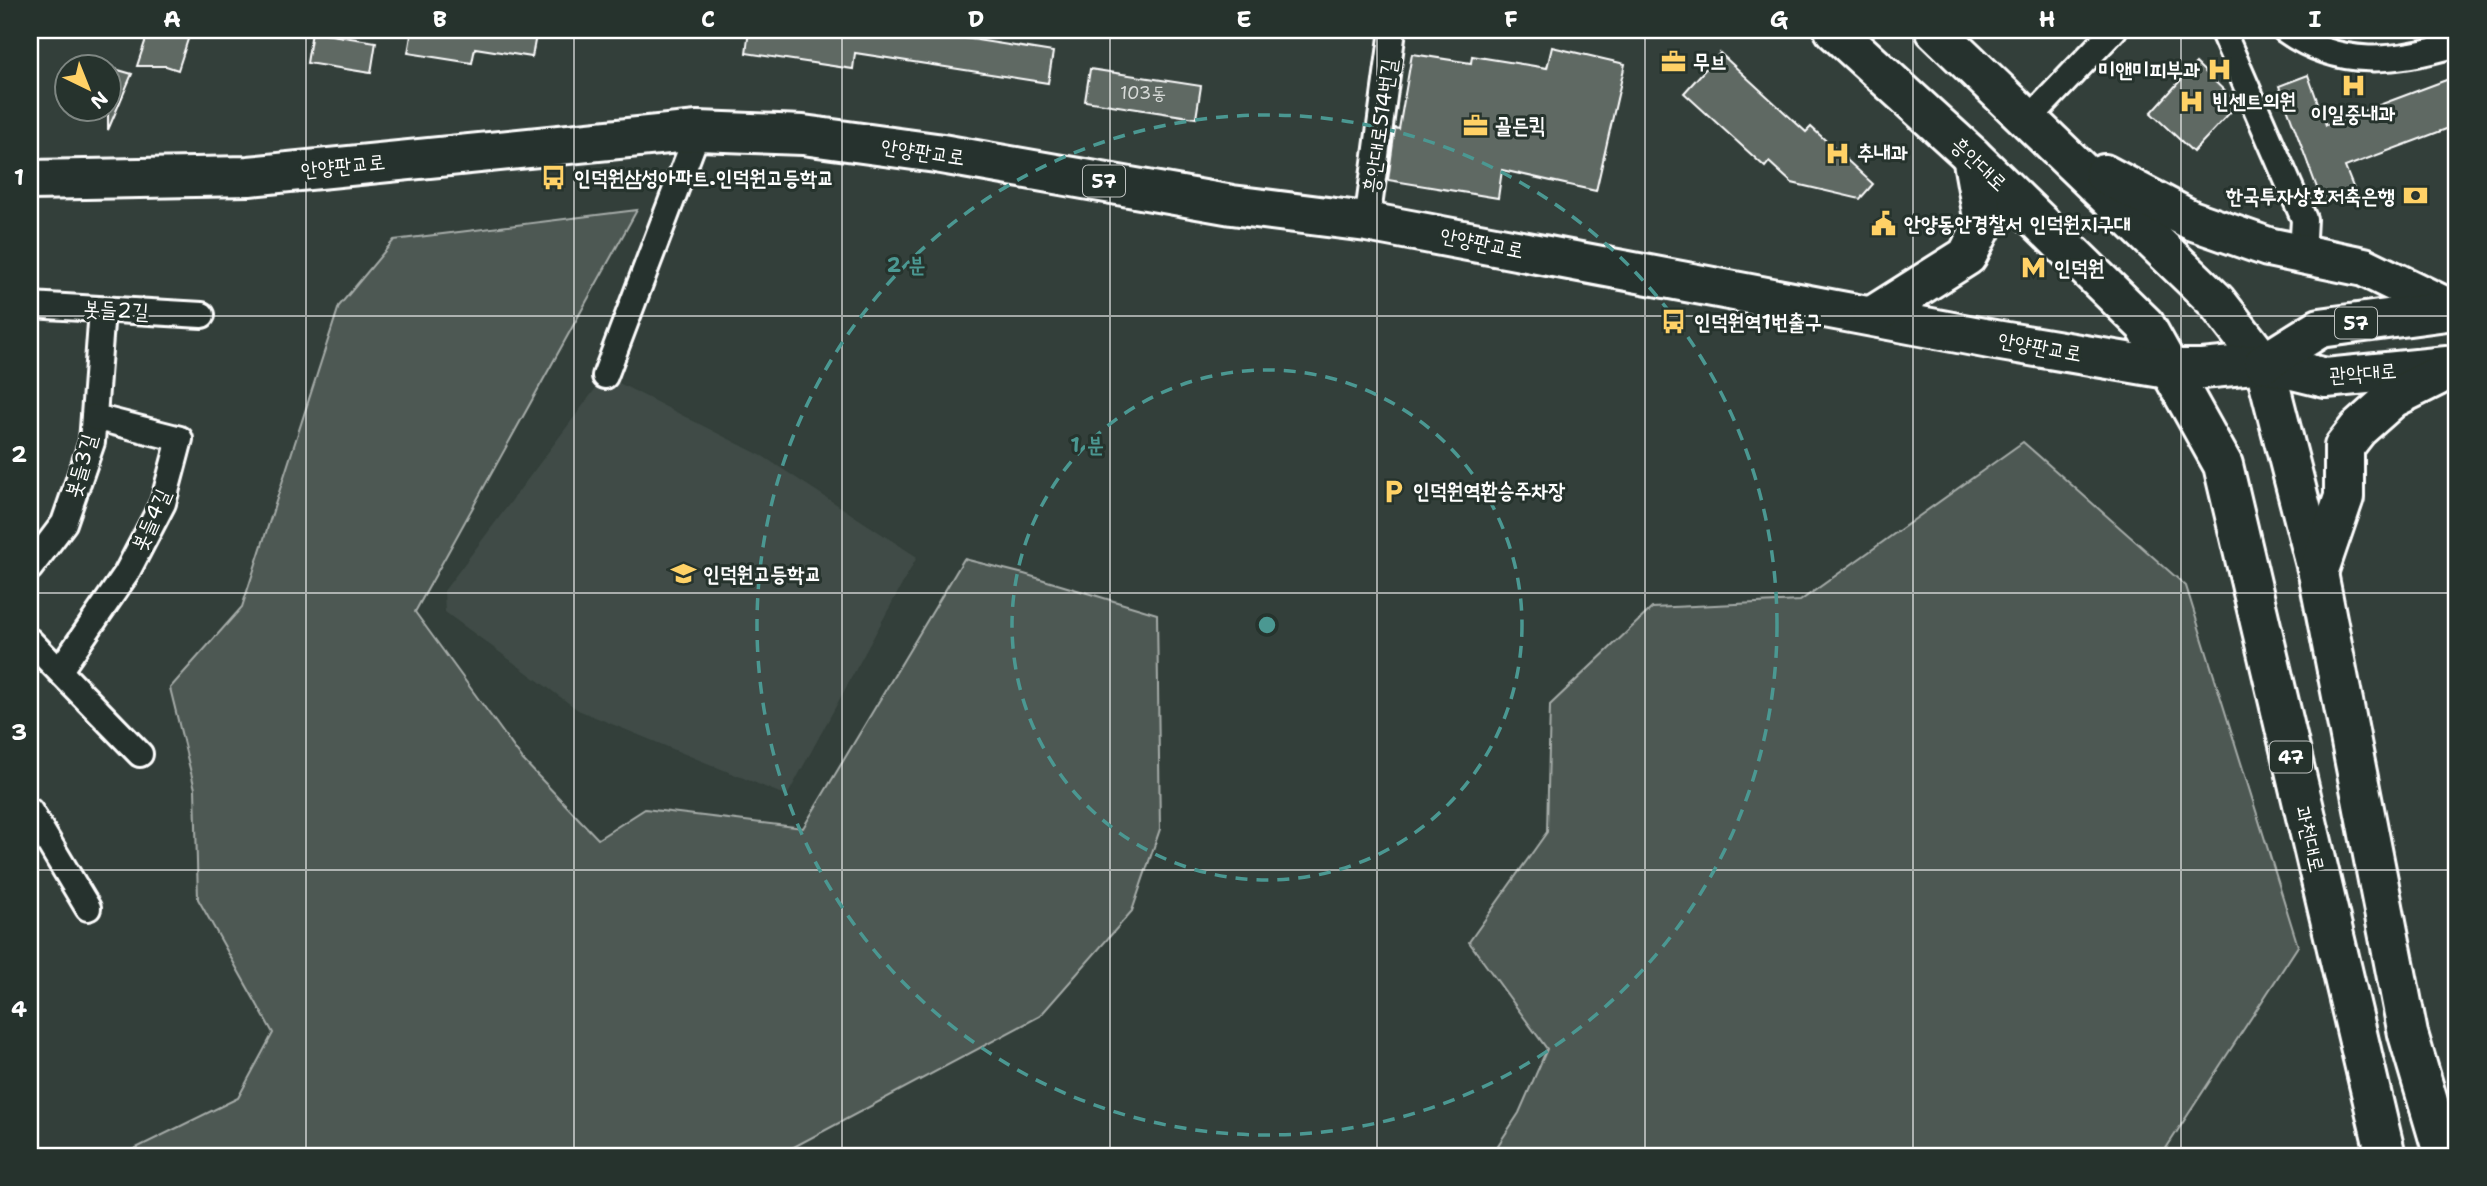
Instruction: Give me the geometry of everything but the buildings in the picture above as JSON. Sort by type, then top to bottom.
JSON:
[{"type":"main road","name":"흥안대로","points":[[1834,30],[1972,156],[2145,325],[2168,369]]},
{"type":"main road","points":[[1936,30],[2216,301],[2264,363],[2318,573],[2408,1034],[2444,1156]]},
{"type":"main road","name":"안양판교로","points":[[30,180],[249,176],[698,131],[803,135],[936,153],[1232,205],[1367,222],[2168,369],[2202,369],[2264,363]]},
{"type":"main road","points":[[2064,152],[2191,220],[2268,247],[2364,267],[2455,310]]},
{"type":"main road","points":[[1872,316],[1967,256],[1984,222],[1972,156]]},
{"type":"main road","name":"57","points":[[2264,363],[2320,328],[2455,310]]},
{"type":"main road","name":"관악대로","points":[[2264,363],[2326,378],[2457,366]]},
{"type":"main road","points":[[2318,573],[2344,497],[2344,447],[2393,398],[2457,366]]},
{"type":"main road","name":"과천대로","points":[[2168,369],[2222,465],[2386,1156]]},
{"type":"street","name":"흥안대로514번길","points":[[1367,222],[1393,30]]},
{"type":"street","points":[[2029,119],[2114,30]]},
{"type":"street","points":[[2221,30],[2304,219],[2302,254]]},
{"type":"street","points":[[2286,30],[2304,43],[2342,56],[2373,60],[2415,57],[2457,44]]},
{"type":"street","points":[[605,376],[698,131]]},
{"type":"street","name":"봇들2길","points":[[30,306],[202,315]]},
{"type":"street","name":"봇들3길","points":[[30,568],[64,523],[92,442],[102,310]]},
{"type":"street","name":"봇들4길","points":[[94,417],[180,439],[163,503],[126,574],[40,658],[140,754]]},
{"type":"street","points":[[30,811],[88,908]]},
{"type":"shaded area","points":[[637,210],[415,612],[523,760],[598,839],[645,809],[803,828],[964,559],[1157,614],[1160,829],[1132,911],[1040,1016],[777,1156],[30,1156],[30,1151],[122,1155],[238,1098],[273,1033],[198,899],[195,789],[170,688],[242,607],[339,306],[394,240]]},
{"type":"shaded area","name":"인덕원고등학교","points":[[605,376],[764,457],[917,557],[787,796],[578,710],[445,612],[444,591]]},
{"type":"shaded area","points":[[2023,442],[2186,586],[2298,946],[2161,1156],[1491,1156],[1519,1113],[1547,1049],[1469,942],[1547,832],[1550,705],[1652,608],[1800,601]]},
{"type":"place","name":"무브","points":[[1673,62]]},
{"type":"place","name":"미앤미피부과","points":[[2220,70]]},
{"type":"place","name":"이일중내과","points":[[2353,85]]},
{"type":"place","name":"빈센트의원","points":[[2192,101]]},
{"type":"place","name":"골든퀵","points":[[1475,126]]},
{"type":"place","name":"추내과","points":[[1837,153]]},
{"type":"place","name":"인덕원삼성아파트.인덕원고등학교","points":[[554,178]]},
{"type":"place","name":"한국투자상호저축은행","points":[[2415,196]]},
{"type":"place","name":"안양동안경찰서 인덕원지구대","points":[[1884,224]]},
{"type":"place","name":"인덕원","points":[[2034,268]]},
{"type":"place","name":"인덕원역1번출구","points":[[1674,322]]},
{"type":"place","name":"인덕원역환승주차장","points":[[1393,491]]},
{"type":"place","name":"인덕원고등학교","points":[[683,574]]}]
